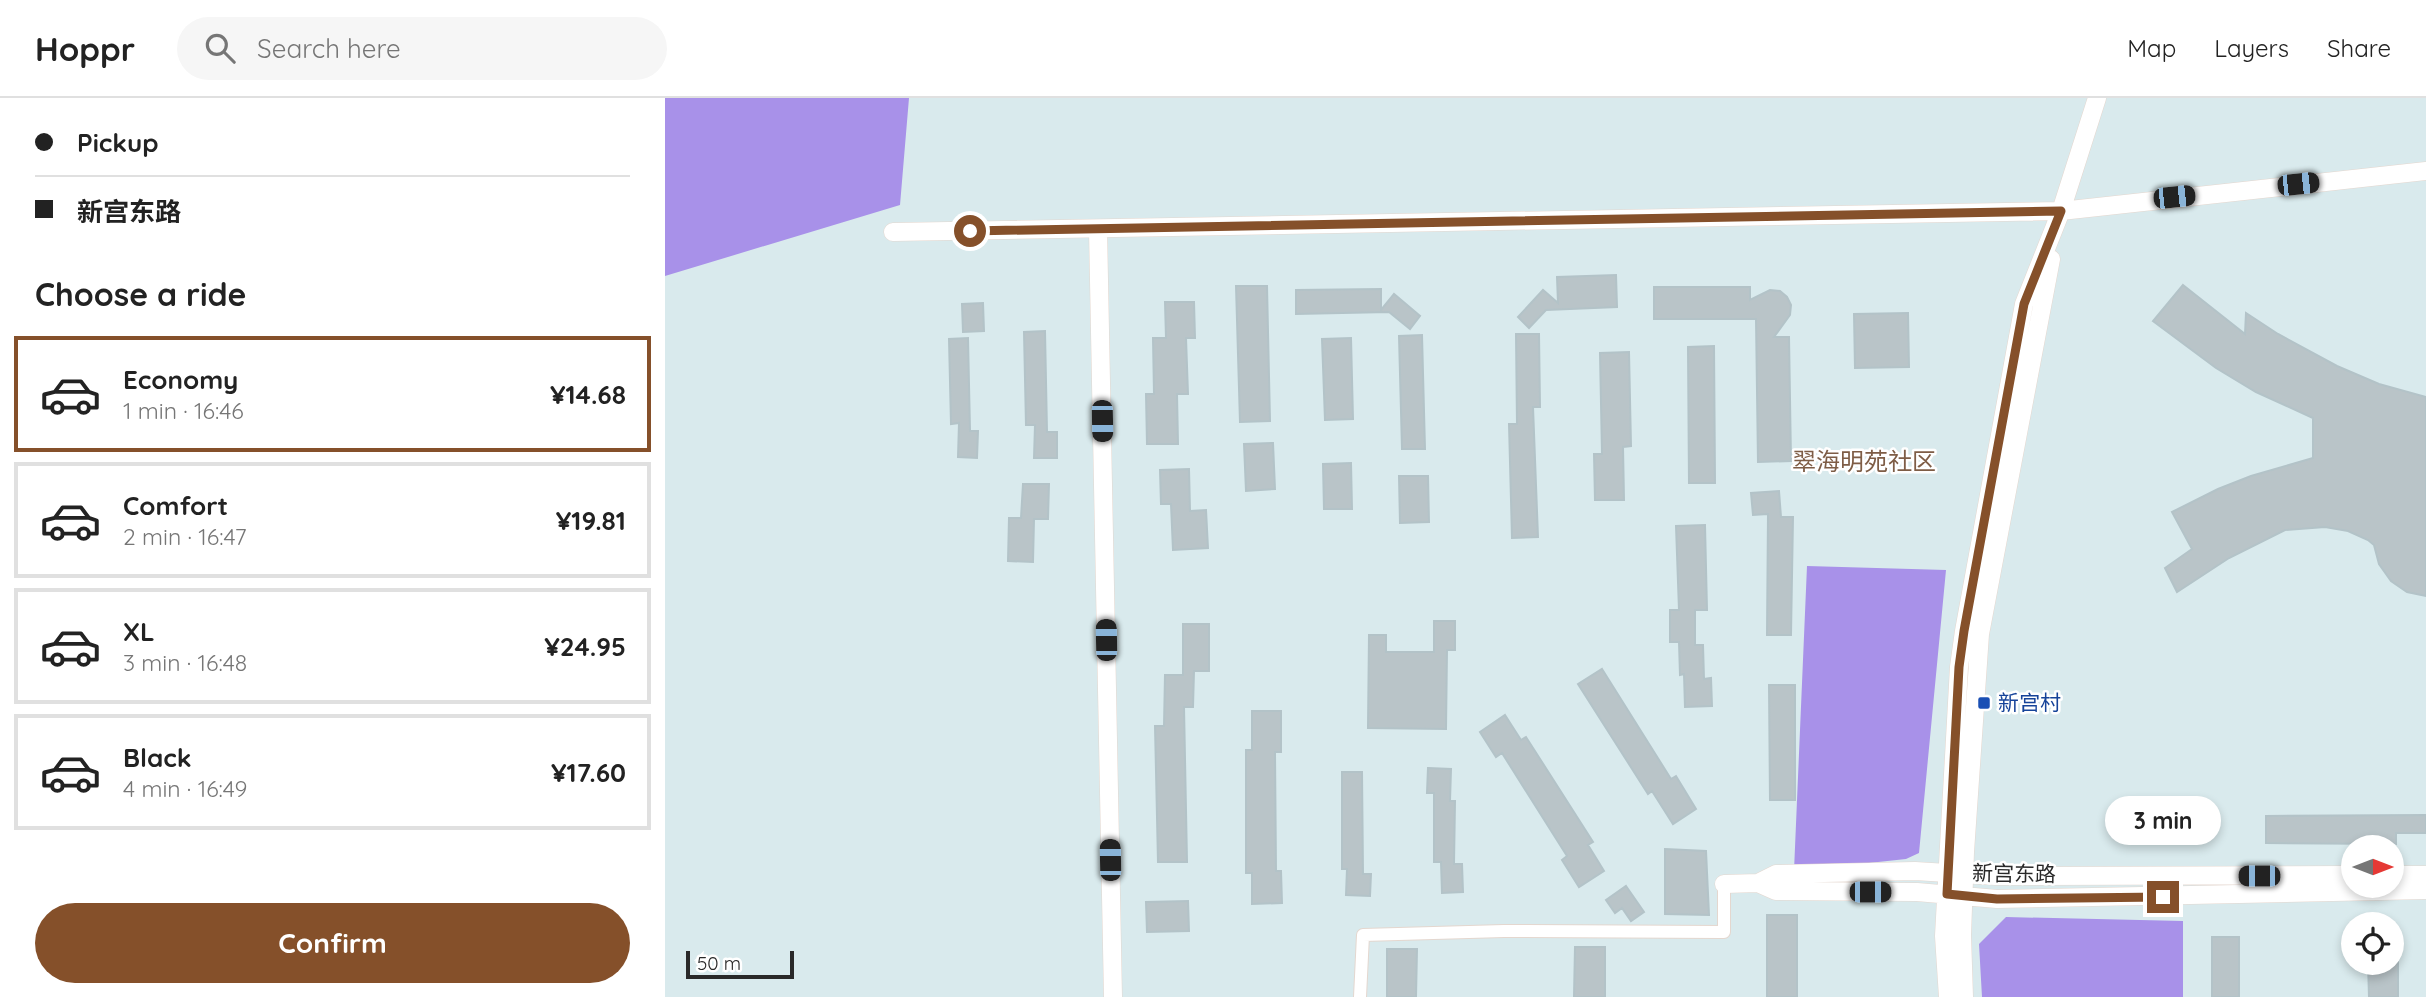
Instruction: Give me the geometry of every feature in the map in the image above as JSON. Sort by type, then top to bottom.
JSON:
[{"type":"street","points":[[1948,997],[1944,936],[1955,895],[1959,667],[1964,631],[2024,304],[2061,211],[2097,98]]},
{"type":"street","points":[[893,233],[2061,211],[2426,171]]},
{"type":"street","points":[[1098,229],[1113,997]]},
{"type":"street","name":"新宫东路","points":[[1758,883],[1776,874],[1915,871],[1996,876],[2341,875]]},
{"type":"street","points":[[2405,875],[2426,875]]},
{"type":"street","points":[[1360,997],[1360,953],[1363,935],[1504,931],[1724,932],[1724,884],[1758,883]]},
{"type":"street","name":"新宫东路","points":[[1758,883],[1776,891],[1917,892],[1997,899],[2426,890]]},
{"type":"street","points":[[1955,895],[1962,935],[1964,997]]},
{"type":"shaded area","points":[[665,98],[909,98],[900,205],[665,276]]},
{"type":"shaded area","points":[[1807,566],[1946,570],[1919,853],[1906,859],[1794,871]]},
{"type":"shaded area","points":[[2006,917],[2183,921],[2183,997],[1982,997],[1979,944]]},
{"type":"building","points":[[1616,275],[1617,307],[1546,310],[1529,328],[1518,317],[1543,290],[1558,303],[1557,277]]},
{"type":"building","points":[[2183,285],[2245,334],[2246,313],[2337,366],[2379,384],[2426,397],[2426,596],[2407,592],[2391,581],[2379,564],[2374,545],[2368,540],[2348,531],[2325,527],[2285,530],[2229,558],[2177,592],[2165,568],[2192,549],[2172,512],[2251,476],[2313,458],[2313,418],[2256,392],[2216,368],[2153,321]]},
{"type":"building","points":[[1236,286],[1267,286],[1270,421],[1240,422]]},
{"type":"building","points":[[1654,287],[1750,287],[1750,300],[1770,290],[1780,291],[1787,297],[1791,305],[1790,315],[1774,337],[1789,337],[1791,461],[1758,462],[1756,319],[1654,319]]},
{"type":"building","points":[[1381,289],[1381,310],[1394,294],[1420,316],[1410,329],[1389,312],[1296,314],[1296,290]]},
{"type":"building","points":[[1165,302],[1194,302],[1195,338],[1186,338],[1188,394],[1177,394],[1178,444],[1147,444],[1146,394],[1154,394],[1153,338],[1166,338]]},
{"type":"building","points":[[983,303],[984,331],[963,332],[962,304]]},
{"type":"building","points":[[1908,313],[1909,367],[1855,368],[1854,314]]},
{"type":"building","points":[[1045,331],[1047,432],[1057,432],[1057,458],[1034,458],[1035,425],[1026,425],[1024,332]]},
{"type":"building","points":[[1516,334],[1539,334],[1540,407],[1533,407],[1538,537],[1512,538],[1509,424],[1517,424]]},
{"type":"building","points":[[1422,335],[1425,449],[1402,449],[1399,336]]},
{"type":"building","points":[[968,338],[970,431],[978,431],[977,458],[958,457],[959,423],[951,424],[949,339]]},
{"type":"building","points":[[1351,338],[1353,419],[1325,420],[1322,339]]},
{"type":"building","points":[[1714,346],[1715,483],[1689,483],[1688,347]]},
{"type":"building","points":[[1629,352],[1631,446],[1623,447],[1624,500],[1595,500],[1594,454],[1602,454],[1600,353]]},
{"type":"building","points":[[1273,443],[1275,489],[1246,491],[1244,444]]},
{"type":"building","points":[[1351,463],[1352,509],[1324,509],[1323,464]]},
{"type":"building","points":[[1189,469],[1190,511],[1206,510],[1208,548],[1173,550],[1171,504],[1161,504],[1160,470]]},
{"type":"building","points":[[1399,476],[1428,476],[1429,522],[1400,523]]},
{"type":"building","points":[[1023,484],[1049,484],[1048,519],[1034,519],[1033,562],[1008,561],[1009,518],[1021,518]]},
{"type":"building","points":[[1779,491],[1781,517],[1793,517],[1791,635],[1767,635],[1768,514],[1753,515],[1751,493]]},
{"type":"building","points":[[1705,525],[1707,610],[1695,610],[1695,645],[1703,645],[1704,679],[1711,678],[1712,706],[1685,707],[1679,642],[1670,642],[1670,610],[1679,610],[1676,526]]},
{"type":"building","points":[[1434,621],[1455,621],[1455,650],[1447,650],[1446,729],[1368,728],[1369,635],[1386,635],[1386,652],[1434,652]]},
{"type":"building","points":[[1183,624],[1209,624],[1209,671],[1194,671],[1193,707],[1184,707],[1187,862],[1158,862],[1155,726],[1164,726],[1165,675],[1183,675]]},
{"type":"building","points":[[1602,669],[1671,779],[1676,776],[1696,809],[1673,824],[1652,791],[1648,794],[1578,684]]},
{"type":"building","points":[[1769,685],[1795,685],[1795,800],[1770,800]]},
{"type":"building","points":[[1252,711],[1281,711],[1281,752],[1275,752],[1276,871],[1281,871],[1282,903],[1252,904],[1252,873],[1246,873],[1246,750],[1252,750]]},
{"type":"building","points":[[1505,715],[1521,740],[1526,737],[1593,842],[1588,845],[1604,871],[1579,887],[1562,860],[1567,856],[1502,753],[1496,757],[1480,732]]},
{"type":"building","points":[[1428,768],[1451,769],[1450,801],[1455,801],[1454,864],[1462,864],[1463,892],[1442,893],[1441,862],[1434,862],[1434,793],[1427,793]]},
{"type":"building","points":[[1342,772],[1362,772],[1363,874],[1371,874],[1370,896],[1346,895],[1347,869],[1342,869]]},
{"type":"building","points":[[2426,815],[2426,833],[2341,835],[2341,844],[2266,843],[2266,816]]},
{"type":"building","points":[[1665,849],[1706,851],[1709,915],[1665,914]]},
{"type":"building","points":[[1626,886],[1644,912],[1631,921],[1622,908],[1615,913],[1606,900]]},
{"type":"building","points":[[1188,901],[1189,931],[1147,932],[1146,902]]},
{"type":"building","points":[[1767,915],[1797,915],[1797,997],[1767,997]]},
{"type":"building","points":[[2212,937],[2239,937],[2239,997],[2212,997]]},
{"type":"building","points":[[1575,947],[1605,947],[1605,997],[1574,997]]},
{"type":"building","points":[[1387,949],[1417,949],[1416,997],[1387,997]]},
{"type":"building","points":[[2368,975],[2398,975],[2398,997],[2369,997]]},
{"type":"place","name":"新宫村","points":[[1984,703]]},
{"type":"district","name":"翠海明苑社区","points":[[1864,462]]},
{"type":"route","points":[[970,231],[2061,211],[2024,304],[1964,631],[1959,667],[1947,894],[1997,899],[2163,897]]}]
